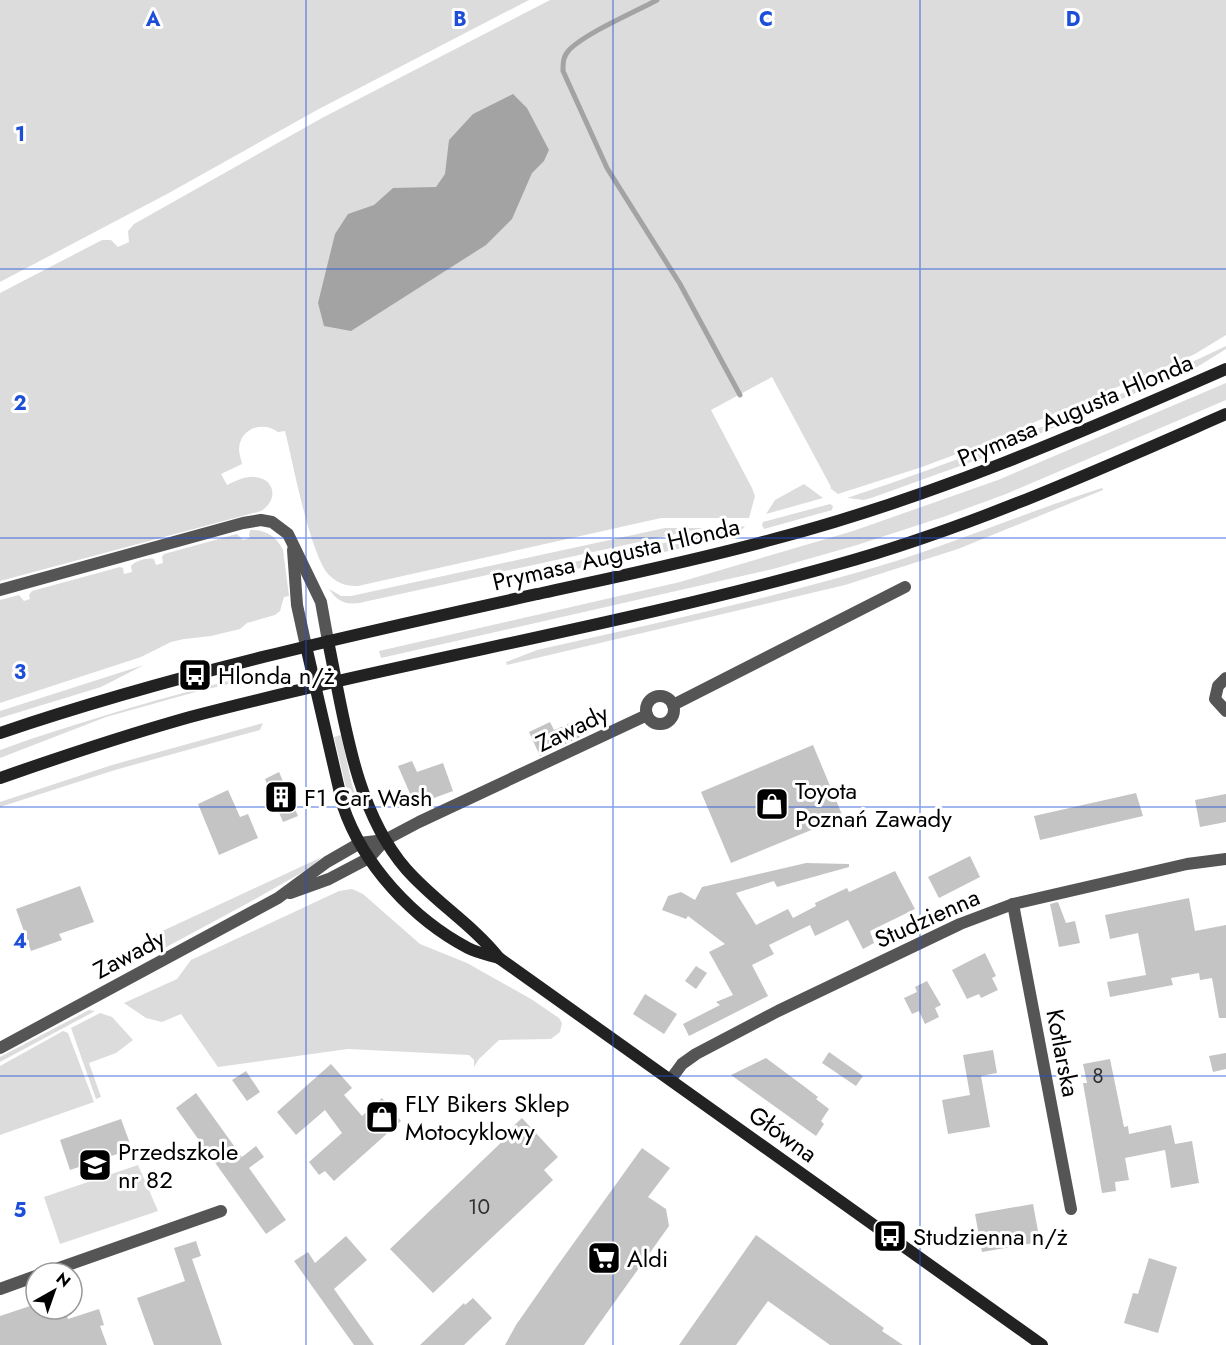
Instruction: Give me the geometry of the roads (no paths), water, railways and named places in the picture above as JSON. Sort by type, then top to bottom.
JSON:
[{"type":"main road","name":"Prymasa Augusta Hlonda","points":[[0,734],[131,692],[306,646],[744,547],[858,515],[963,480],[1028,455],[1226,369]]},
{"type":"main road","points":[[0,778],[57,757],[177,721],[337,682],[694,601],[847,562],[1002,509],[1226,414]]},
{"type":"main road","name":"Główna","points":[[328,641],[361,788],[385,840],[413,876],[477,932],[499,958],[1042,1345]]},
{"type":"main road","name":"Główna","points":[[306,646],[343,806],[369,858],[389,884],[420,915],[469,949],[499,958]]},
{"type":"street","points":[[0,590],[261,520],[279,525],[292,540],[321,602],[328,641]]},
{"type":"street","points":[[292,540],[297,605],[306,646]]},
{"type":"street","name":"Zawady","points":[[673,705],[905,588]]},
{"type":"street","points":[[1226,678],[1218,686],[1215,699],[1226,711]]},
{"type":"street","name":"Zawady","points":[[665,697],[673,705],[672,716],[664,723],[653,722],[647,715],[647,706],[654,698],[665,697]]},
{"type":"street","name":"Zawady","points":[[278,898],[327,862],[360,843],[385,840],[647,715]]},
{"type":"street","name":"Zawady","points":[[0,1048],[278,898],[329,879],[369,858],[385,840]]},
{"type":"street","name":"Studzienna","points":[[671,1079],[682,1064],[696,1054],[778,1011],[960,924],[1013,904],[1187,864],[1226,859]]},
{"type":"street","name":"Kotlarska","points":[[1013,904],[1071,1209]]},
{"type":"street","points":[[79,1261],[220,1211]]},
{"type":"street","points":[[0,1289],[24,1280]]},
{"type":"waterway","points":[[657,0],[599,29],[570,49],[563,62],[563,71],[607,168],[680,284],[740,395]]},
{"type":"place","name":"Hlonda n/ż","points":[[195,675]]},
{"type":"place","name":"F1 Car Wash","points":[[281,797]]},
{"type":"place","name":"Toyota Poznań Zawady","points":[[772,804]]},
{"type":"place","name":"FLY Bikers Sklep Motocyklowy","points":[[382,1117]]},
{"type":"place","name":"Przedszkole nr 82","points":[[95,1165]]},
{"type":"place","name":"Studzienna n/ż","points":[[890,1236]]},
{"type":"place","name":"Aldi","points":[[604,1258]]}]
